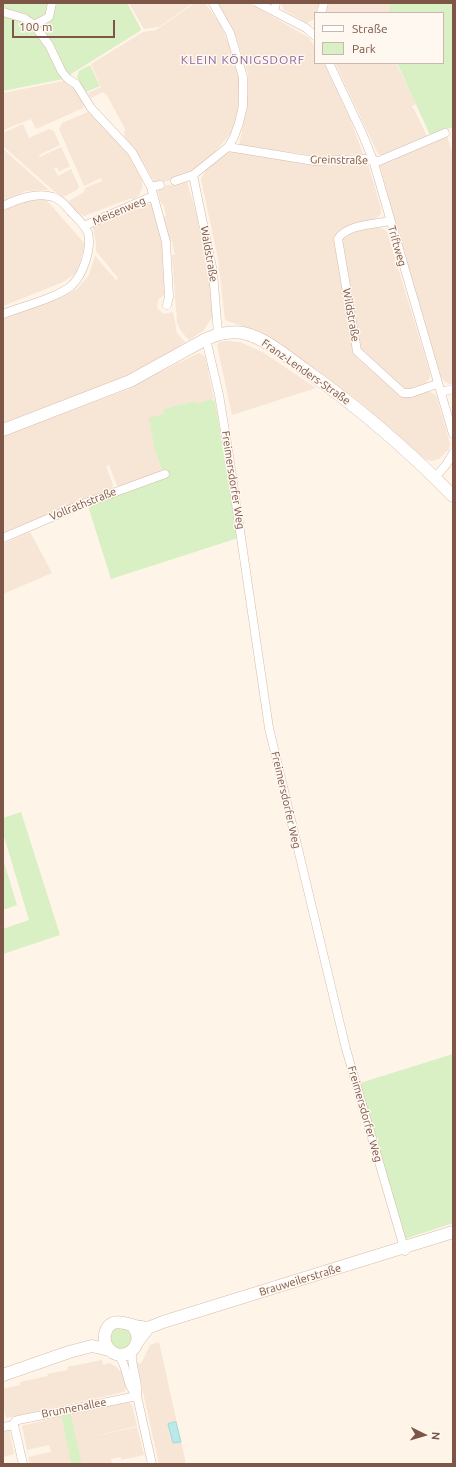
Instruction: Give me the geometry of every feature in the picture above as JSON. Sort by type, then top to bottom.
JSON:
[{"type":"main road","name":"Franz-Lenders-Straße","points":[[3,430],[130,381],[206,339],[218,334],[231,332],[250,335],[289,358],[368,416],[435,477],[453,496]]},
{"type":"main road","name":"Brauweilerstraße","points":[[3,1375],[69,1352],[92,1346],[114,1323],[125,1322],[148,1328],[405,1250],[453,1232]]},
{"type":"main road","points":[[132,1325],[137,1332],[135,1346]]},
{"type":"main road","points":[[104,1335],[105,1343],[114,1352],[128,1353],[148,1328]]},
{"type":"main road","name":"Brauweilerstraße","points":[[92,1346],[114,1352]]},
{"type":"street","points":[[34,25],[49,17],[52,3]]},
{"type":"street","points":[[175,181],[193,176],[228,147],[234,137],[243,106],[243,77],[230,33],[213,3]]},
{"type":"street","points":[[258,3],[275,7],[314,32]]},
{"type":"street","points":[[3,12],[24,18],[34,25],[49,45],[54,58],[66,77],[76,84],[91,108],[132,152],[151,188],[166,242],[169,297],[167,305]]},
{"type":"street","name":"Triftweg","points":[[329,64],[373,160],[437,384],[441,392],[453,434]]},
{"type":"street","name":"Greinstraße","points":[[228,147],[314,161],[384,160],[445,133]]},
{"type":"street","name":"Waldstraße","points":[[193,176],[213,272],[218,334]]},
{"type":"street","points":[[151,188],[160,185]]},
{"type":"street","name":"Meisenweg","points":[[3,206],[24,197],[37,195],[53,196],[61,201],[84,226],[153,196]]},
{"type":"street","name":"Wildstraße","points":[[390,221],[347,230],[340,235],[338,239],[357,351],[399,392],[411,393],[437,384]]},
{"type":"street","points":[[3,314],[58,294],[67,290],[73,284],[82,267],[88,247],[88,234],[84,226]]},
{"type":"street","name":"Freimersdorfer Weg","points":[[206,339],[219,394],[228,449],[269,728],[346,1049],[405,1250]]},
{"type":"street","points":[[441,392],[453,389]]},
{"type":"street","points":[[435,477],[446,465],[453,454]]},
{"type":"street","name":"Vollrathstraße","points":[[3,538],[80,505],[164,474]]},
{"type":"street","points":[[135,1346],[132,1362],[137,1386],[137,1396],[152,1464]]},
{"type":"street","points":[[114,1352],[125,1364],[130,1388],[137,1396]]},
{"type":"street","name":"Brunnenallee","points":[[3,1427],[14,1425],[18,1420],[137,1396]]},
{"type":"street","points":[[14,1425],[23,1464]]},
{"type":"shaded area","points":[[129,3],[193,3],[159,27],[144,29]]},
{"type":"shaded area","points":[[195,3],[205,3],[221,25],[227,40],[229,39],[238,75],[240,75],[238,110],[232,132],[212,155],[193,170],[179,176],[180,178],[156,184],[137,153],[124,136],[125,129],[107,95],[103,92],[91,98],[88,93],[101,87],[91,64],[143,32],[156,30]]},
{"type":"shaded area","points":[[218,3],[250,3],[309,38],[314,46],[314,64],[324,64],[350,119],[363,154],[317,156],[239,145],[247,106],[246,96],[248,96],[248,74],[235,34]]},
{"type":"shaded area","points":[[281,3],[319,3],[316,12],[314,12],[314,19],[307,23],[284,10]]},
{"type":"shaded area","points":[[327,3],[391,3],[388,12],[324,12]]},
{"type":"shaded area","points":[[335,64],[396,64],[416,104],[411,107],[414,109],[427,136],[383,156],[378,154]]},
{"type":"shaded area","points":[[63,81],[75,83],[84,105],[83,108],[36,129],[31,119],[3,130],[3,93]]},
{"type":"shaded area","points":[[88,112],[92,114],[128,154],[142,180],[142,188],[139,195],[134,199],[129,199],[84,216],[74,210],[69,201],[84,192],[85,188],[102,181],[101,178],[84,186],[59,129],[62,123]]},
{"type":"shaded area","points":[[23,124],[29,138],[49,129],[54,131],[60,145],[39,155],[40,157],[61,147],[70,166],[59,172],[57,167],[54,168],[58,176],[71,169],[79,187],[77,190],[63,197],[55,192],[3,146],[3,133]]},
{"type":"shaded area","points":[[447,136],[453,155],[453,384],[444,381],[441,377],[407,266],[380,166],[381,164]]},
{"type":"shaded area","points":[[3,149],[49,190],[26,191],[3,201]]},
{"type":"shaded area","points":[[240,150],[338,164],[368,164],[381,208],[381,214],[374,220],[342,228],[336,233],[334,239],[354,351],[359,359],[400,395],[427,391],[436,395],[450,443],[449,449],[439,459],[431,461],[425,459],[362,404],[322,374],[247,328],[225,320],[218,259],[201,179],[208,165],[227,151]]},
{"type":"shaded area","points":[[187,182],[195,209],[204,250],[211,288],[213,316],[203,331],[189,340],[181,331],[177,323],[172,255],[175,255],[172,241],[169,241],[163,217],[166,216],[164,206],[160,201],[157,187]]},
{"type":"shaded area","points":[[45,199],[85,244],[78,269],[75,274],[63,282],[3,306],[3,211],[28,200]]},
{"type":"shaded area","points":[[152,203],[163,249],[166,293],[158,300],[157,308],[164,314],[173,312],[177,333],[185,342],[176,349],[124,377],[3,423],[3,319],[67,294],[78,288],[89,275],[95,256],[116,280],[118,278],[96,251],[93,227],[101,222]]},
{"type":"shaded area","points":[[376,227],[382,228],[387,232],[430,373],[429,379],[425,384],[410,389],[403,389],[361,349],[341,240],[346,233]]},
{"type":"shaded area","points":[[219,342],[240,342],[264,353],[316,388],[232,415],[217,345]]},
{"type":"shaded area","points":[[199,353],[205,357],[214,400],[210,399],[196,404],[195,401],[163,409],[164,414],[156,454],[162,472],[118,488],[109,465],[106,466],[113,485],[112,489],[3,533],[3,436],[129,389],[129,387]]},
{"type":"shaded area","points":[[30,532],[52,573],[3,594],[3,544]]},
{"type":"shaded area","points":[[159,1342],[186,1464],[159,1464],[137,1365],[137,1362],[141,1364],[150,1345]]},
{"type":"shaded area","points":[[102,1360],[103,1365],[110,1363],[118,1368],[119,1371],[122,1370],[126,1388],[124,1392],[6,1418],[3,1403],[3,1389],[20,1385],[20,1382],[48,1376],[47,1374],[68,1370],[67,1367]]},
{"type":"shaded area","points":[[127,1401],[132,1405],[137,1426],[86,1438],[137,1427],[144,1455],[121,1460],[121,1457],[111,1459],[112,1464],[82,1464],[71,1414]]},
{"type":"shaded area","points":[[61,1416],[71,1464],[30,1464],[28,1457],[51,1452],[49,1445],[27,1450],[22,1426]]},
{"type":"shaded area","points":[[3,1429],[9,1429],[14,1454],[3,1457]]},
{"type":"green space","points":[[3,3],[127,3],[141,29],[63,79],[3,91]]},
{"type":"green space","points":[[391,3],[453,3],[453,127],[430,135],[397,64],[444,64],[444,12],[388,12]]},
{"type":"green space","points":[[90,65],[100,86],[84,93],[77,77],[79,71]]},
{"type":"green space","points":[[210,399],[215,401],[238,538],[111,579],[89,509],[91,504],[164,476],[156,454],[149,418],[164,414],[163,409],[195,401],[196,404]]},
{"type":"green space","points":[[21,812],[60,935],[3,954],[3,929],[29,920],[3,833],[3,818]]},
{"type":"green space","points":[[3,859],[17,905],[3,910]]},
{"type":"green space","points":[[453,1054],[453,1223],[405,1239],[360,1083]]},
{"type":"green space","points":[[117,1326],[132,1331],[131,1345],[121,1350],[112,1346],[109,1334]]},
{"type":"green space","points":[[71,1414],[82,1464],[71,1464],[61,1416]]},
{"type":"water","points":[[176,1422],[181,1442],[173,1443],[168,1424]]},
{"type":"district","name":"KLEIN KÖNIGSDORF","points":[[243,60]]}]
